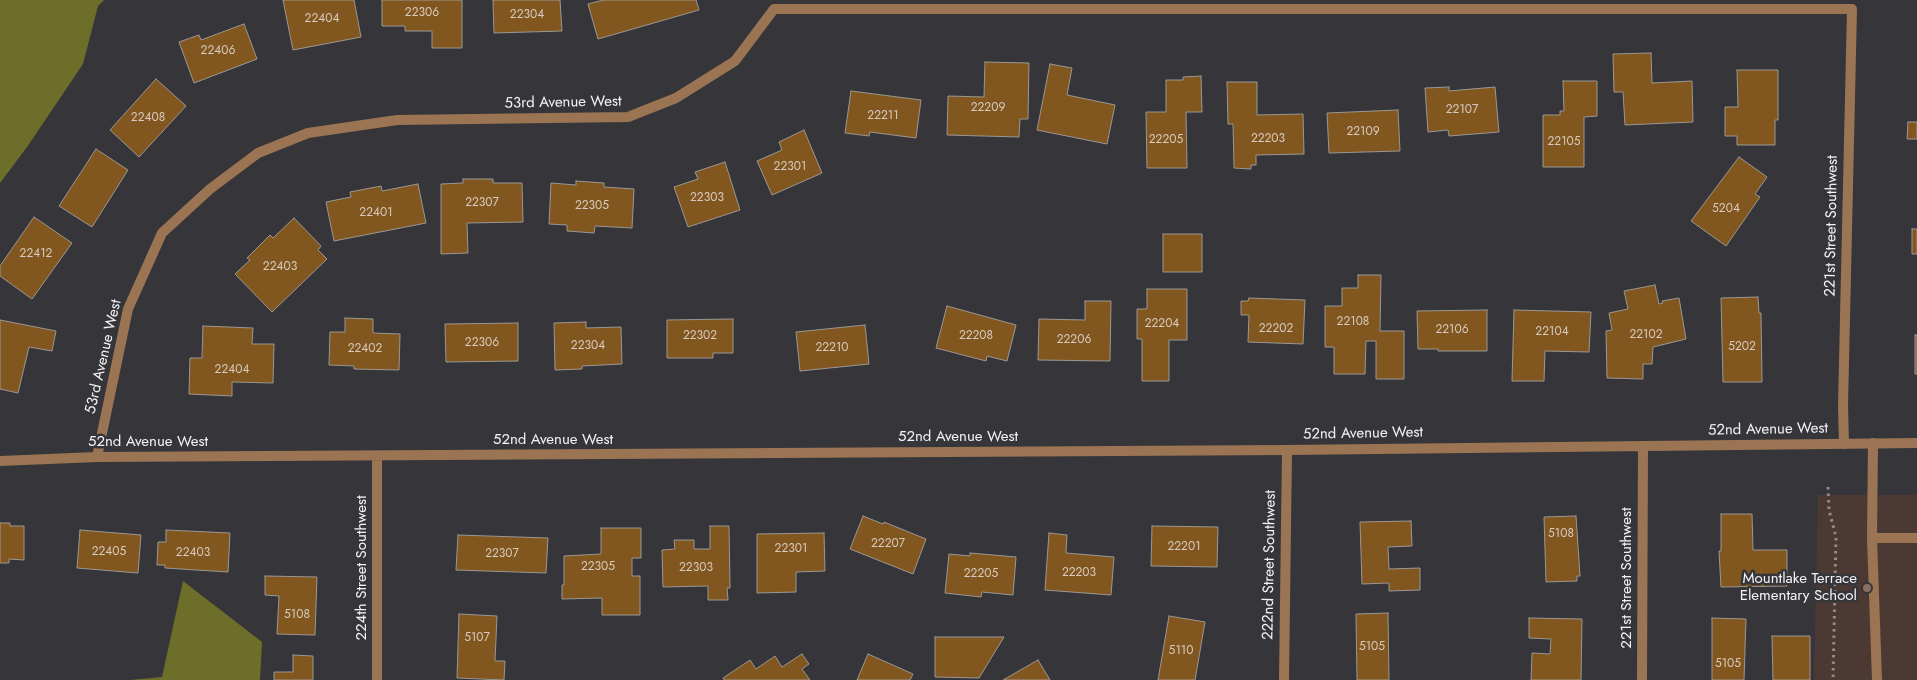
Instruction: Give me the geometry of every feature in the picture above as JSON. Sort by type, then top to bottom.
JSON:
[{"type":"street","name":"53rd Avenue West","points":[[96,457],[128,309],[162,233],[210,190],[258,153],[308,133],[397,120],[628,117],[676,98],[735,61],[774,4],[1852,9]]},
{"type":"street","name":"221st Street Southwest","points":[[1844,444],[1843,406],[1852,9]]},
{"type":"street","points":[[1873,443],[1872,538],[1877,680]]},
{"type":"street","name":"52nd Avenue West","points":[[0,461],[96,457],[1287,450],[1917,443]]},
{"type":"street","name":"221st Street Southwest","points":[[1642,680],[1643,446]]},
{"type":"street","name":"222nd Street Southwest","points":[[1284,680],[1287,450]]},
{"type":"street","name":"224th Street Southwest","points":[[377,456],[377,680]]},
{"type":"street","points":[[1872,538],[1917,538]]},
{"type":"path","points":[[1828,487],[1829,510],[1836,538],[1833,680]]},
{"type":"shaded area","points":[[0,0],[104,0],[98,6],[83,64],[27,147],[0,183]]},
{"type":"shaded area","name":"Mountlake Terrace Elementary School","points":[[1818,495],[1917,495],[1917,680],[1814,680]]},
{"type":"shaded area","points":[[183,581],[262,642],[260,680],[130,680],[162,677]]},
{"type":"building","points":[[283,0],[354,0],[361,37],[293,50]]},
{"type":"building","points":[[382,0],[462,0],[462,48],[432,48],[432,31],[405,31],[405,26],[382,26]]},
{"type":"building","points":[[493,0],[560,0],[562,31],[494,33]]},
{"type":"building","points":[[603,0],[696,0],[699,10],[598,39],[588,4]]},
{"type":"building","points":[[244,24],[257,59],[194,83],[179,42],[199,35],[201,40]]},
{"type":"building","points":[[1651,53],[1652,83],[1692,81],[1693,122],[1625,125],[1623,92],[1614,92],[1613,54]]},
{"type":"building","points":[[985,62],[1029,63],[1028,119],[1020,119],[1019,137],[947,135],[948,96],[984,97]]},
{"type":"building","points":[[1050,64],[1072,68],[1067,95],[1115,105],[1107,144],[1037,130]]},
{"type":"building","points":[[1737,70],[1778,70],[1778,120],[1775,120],[1775,145],[1737,145],[1737,136],[1725,136],[1725,107],[1738,107]]},
{"type":"building","points":[[1201,76],[1202,112],[1186,112],[1187,168],[1147,168],[1146,112],[1166,112],[1166,80],[1183,80],[1183,77]]},
{"type":"building","points":[[156,79],[186,106],[139,157],[110,130]]},
{"type":"building","points":[[1563,81],[1597,81],[1597,116],[1584,117],[1584,167],[1543,167],[1543,115],[1560,115],[1560,111],[1564,111]]},
{"type":"building","points":[[1227,82],[1257,82],[1257,115],[1303,114],[1304,154],[1256,155],[1256,165],[1251,165],[1251,169],[1234,168],[1233,124],[1228,124]]},
{"type":"building","points":[[1449,87],[1449,91],[1495,87],[1499,132],[1449,136],[1448,130],[1428,132],[1425,88]]},
{"type":"building","points":[[851,91],[921,100],[916,138],[870,132],[869,136],[845,133]]},
{"type":"building","points":[[1398,110],[1400,151],[1329,153],[1327,113]]},
{"type":"building","points":[[1908,122],[1917,122],[1917,139],[1907,139]]},
{"type":"building","points":[[804,130],[822,173],[772,195],[757,161],[782,150],[779,142]]},
{"type":"building","points":[[96,149],[128,170],[92,227],[59,206]]},
{"type":"building","points":[[1739,157],[1767,177],[1755,194],[1760,197],[1726,246],[1691,221]]},
{"type":"building","points":[[725,162],[740,210],[688,227],[674,187],[698,179],[695,172]]},
{"type":"building","points":[[463,179],[493,179],[493,183],[522,183],[523,222],[467,223],[468,253],[441,254],[441,184],[463,183]]},
{"type":"building","points":[[576,181],[604,183],[604,187],[634,189],[632,228],[595,226],[594,233],[567,231],[567,225],[549,224],[551,183],[576,185]]},
{"type":"building","points":[[418,184],[426,223],[334,241],[326,202],[351,197],[350,192],[381,186],[382,191]]},
{"type":"building","points":[[34,217],[72,243],[32,299],[0,276],[0,266]]},
{"type":"building","points":[[294,218],[321,246],[318,250],[327,259],[272,312],[235,274],[250,260],[247,258],[270,235],[273,238]]},
{"type":"building","points":[[1912,229],[1917,229],[1917,254],[1912,254]]},
{"type":"building","points":[[1163,234],[1202,234],[1202,272],[1163,272]]},
{"type":"building","points":[[1358,275],[1381,275],[1380,331],[1404,331],[1404,379],[1376,379],[1376,341],[1366,341],[1365,374],[1334,374],[1334,347],[1325,347],[1325,306],[1342,306],[1342,288],[1358,288]]},
{"type":"building","points":[[1655,285],[1659,304],[1663,303],[1662,301],[1679,298],[1686,339],[1653,347],[1652,364],[1643,364],[1643,379],[1607,378],[1606,331],[1612,330],[1609,313],[1628,309],[1624,291]]},
{"type":"building","points":[[1147,289],[1187,289],[1187,340],[1169,340],[1169,381],[1142,381],[1142,339],[1137,339],[1137,309],[1147,309]]},
{"type":"building","points":[[1758,297],[1759,313],[1761,313],[1762,382],[1723,382],[1721,298]]},
{"type":"building","points":[[1249,298],[1305,300],[1303,344],[1248,342],[1249,315],[1241,315],[1241,301],[1248,301]]},
{"type":"building","points":[[1085,301],[1111,301],[1110,361],[1038,360],[1039,319],[1085,320]]},
{"type":"building","points":[[947,306],[1016,325],[1007,361],[987,356],[986,361],[936,348]]},
{"type":"building","points":[[1487,310],[1487,351],[1418,349],[1417,311]]},
{"type":"building","points":[[1514,310],[1591,312],[1589,352],[1545,351],[1544,381],[1512,381]]},
{"type":"building","points":[[345,318],[373,319],[373,333],[400,334],[399,370],[354,369],[354,366],[329,365],[330,332],[345,332]]},
{"type":"building","points":[[733,319],[733,353],[713,353],[713,358],[667,358],[667,320]]},
{"type":"building","points":[[0,320],[56,331],[52,351],[29,347],[18,393],[0,389]]},
{"type":"building","points":[[586,322],[586,328],[621,327],[622,364],[582,366],[582,369],[555,370],[554,323]]},
{"type":"building","points":[[518,323],[518,361],[446,362],[445,324]]},
{"type":"building","points":[[865,325],[869,364],[800,371],[796,332]]},
{"type":"building","points":[[203,326],[253,328],[252,344],[274,344],[273,383],[232,382],[232,396],[189,394],[190,358],[202,358]]},
{"type":"building","points":[[1915,335],[1917,335],[1917,374],[1915,374]]},
{"type":"building","points":[[1721,514],[1752,514],[1753,550],[1787,550],[1787,586],[1721,587],[1719,551],[1721,551]]},
{"type":"building","points":[[863,516],[883,524],[884,522],[926,539],[913,574],[850,549]]},
{"type":"building","points":[[1576,516],[1580,576],[1577,576],[1577,581],[1546,582],[1544,517]]},
{"type":"building","points":[[1411,521],[1412,546],[1388,547],[1389,569],[1420,568],[1420,590],[1389,591],[1389,583],[1362,584],[1360,522]]},
{"type":"building","points":[[0,523],[10,523],[10,526],[24,526],[24,560],[9,559],[9,563],[0,563]]},
{"type":"building","points":[[710,526],[729,526],[730,588],[727,588],[728,600],[708,600],[708,586],[663,587],[662,550],[675,549],[674,540],[694,540],[694,549],[710,549]]},
{"type":"building","points":[[1152,526],[1218,527],[1217,567],[1151,566]]},
{"type":"building","points":[[601,528],[641,528],[641,558],[632,558],[632,576],[640,576],[640,615],[602,615],[602,598],[562,599],[564,556],[601,554]]},
{"type":"building","points":[[80,530],[141,535],[138,573],[77,568]]},
{"type":"building","points":[[166,530],[230,533],[228,572],[165,568],[165,565],[157,565],[158,542],[166,542]]},
{"type":"building","points":[[824,533],[825,571],[796,572],[796,592],[757,593],[757,534]]},
{"type":"building","points":[[1049,533],[1067,535],[1066,553],[1114,557],[1111,595],[1045,590]]},
{"type":"building","points":[[458,535],[548,538],[546,573],[456,570]]},
{"type":"building","points":[[970,553],[1016,557],[1013,595],[982,592],[981,597],[945,593],[949,554],[970,556]]},
{"type":"building","points":[[265,576],[317,577],[315,635],[277,634],[279,596],[265,595]]},
{"type":"building","points":[[1388,613],[1389,680],[1357,680],[1356,614]]},
{"type":"building","points":[[459,614],[497,616],[495,661],[505,661],[504,680],[457,678]]},
{"type":"building","points":[[1169,616],[1205,622],[1195,680],[1158,680]]},
{"type":"building","points":[[1529,618],[1582,619],[1581,680],[1531,680],[1532,653],[1550,654],[1551,639],[1529,638]]},
{"type":"building","points":[[1712,618],[1746,619],[1744,680],[1712,680]]},
{"type":"building","points":[[1772,636],[1810,636],[1810,680],[1773,680]]},
{"type":"building","points":[[935,637],[1004,637],[979,678],[935,677]]},
{"type":"building","points":[[802,654],[809,664],[802,669],[810,680],[724,680],[723,678],[750,660],[756,669],[775,656],[782,667]]},
{"type":"building","points":[[868,654],[913,674],[910,680],[857,680]]},
{"type":"building","points":[[293,655],[313,656],[313,680],[274,680],[274,672],[293,672]]},
{"type":"building","points":[[1038,660],[1050,680],[1003,680]]},
{"type":"place","name":"Mountlake Terrace Elementary School","points":[[1867,588]]}]
